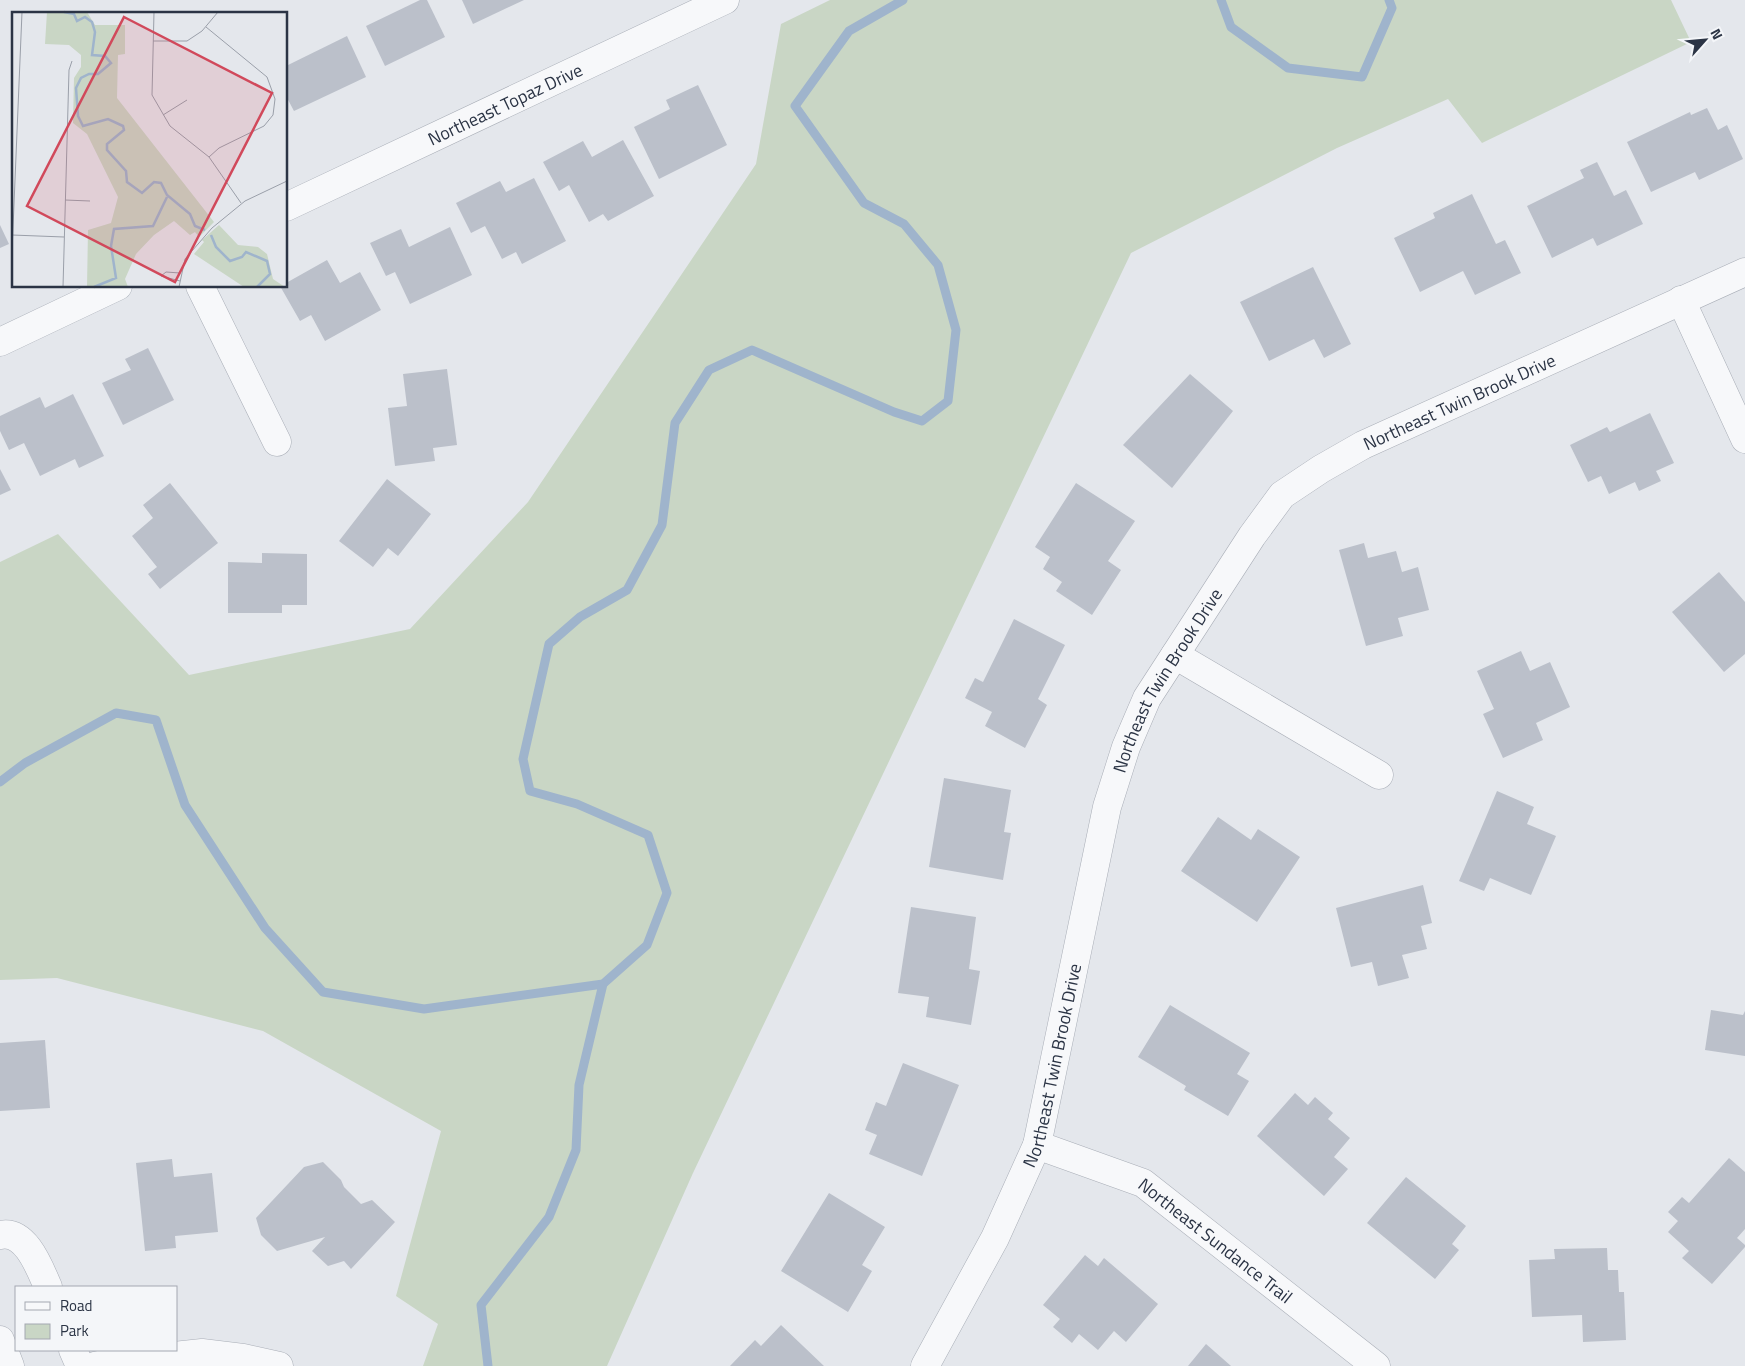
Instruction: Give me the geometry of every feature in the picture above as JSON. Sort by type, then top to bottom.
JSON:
[{"type":"street","name":"Northeast Topaz Drive","points":[[288,206],[725,0]]},
{"type":"street","name":"Northeast Twin Brook Drive","points":[[925,1366],[995,1238],[1037,1145],[1108,807],[1126,747],[1147,698],[1252,536],[1282,495],[1321,469],[1364,445],[1745,272]]},
{"type":"street","points":[[0,342],[114,288]]},
{"type":"street","points":[[201,288],[277,442]]},
{"type":"street","points":[[1681,300],[1745,439]]},
{"type":"street","points":[[1175,655],[1379,775]]},
{"type":"street","name":"Northeast Sundance Trail","points":[[1037,1145],[1143,1183],[1376,1366]]},
{"type":"street","points":[[0,1236],[5,1234],[22,1241],[38,1262],[48,1286]]},
{"type":"street","points":[[0,1340],[10,1366]]},
{"type":"street","points":[[73,1351],[80,1366]]},
{"type":"street","points":[[95,1366],[202,1353],[243,1358],[279,1366]]},
{"type":"green space","points":[[830,0],[1671,0],[1691,42],[1482,143],[1448,99],[1337,148],[1131,253],[693,1173],[607,1366],[423,1366],[438,1324],[396,1296],[441,1131],[263,1031],[57,978],[0,980],[0,562],[58,534],[189,675],[410,629],[528,502],[756,164],[781,24]]},
{"type":"building","points":[[420,0],[427,0],[445,37],[385,66],[366,26]]},
{"type":"building","points":[[462,0],[524,0],[473,24]]},
{"type":"building","points":[[347,36],[366,77],[294,111],[288,100],[288,65]]},
{"type":"building","points":[[698,85],[727,145],[659,179],[634,127],[670,109],[666,100]]},
{"type":"building","points":[[1707,108],[1718,130],[1727,125],[1743,159],[1699,180],[1695,172],[1651,192],[1627,142],[1690,112],[1691,115]]},
{"type":"building","points":[[623,140],[654,196],[608,221],[603,214],[589,222],[569,185],[559,191],[543,162],[583,141],[592,157]]},
{"type":"building","points":[[1597,162],[1614,196],[1626,190],[1643,224],[1597,246],[1593,238],[1552,258],[1527,206],[1584,178],[1580,170]]},
{"type":"building","points":[[534,178],[566,241],[522,264],[516,252],[502,259],[485,226],[471,233],[456,203],[500,181],[506,192]]},
{"type":"building","points":[[1472,194],[1496,244],[1505,240],[1521,273],[1475,295],[1463,271],[1420,292],[1394,238],[1435,218],[1433,213]]},
{"type":"building","points":[[0,225],[9,244],[0,248]]},
{"type":"building","points":[[450,227],[472,275],[410,304],[395,272],[386,276],[370,243],[401,229],[409,247]]},
{"type":"building","points":[[327,260],[340,283],[360,272],[381,310],[325,341],[311,315],[300,321],[281,288],[288,288],[288,282]]},
{"type":"building","points":[[1313,267],[1351,344],[1324,358],[1314,339],[1269,361],[1240,302]]},
{"type":"building","points":[[148,348],[174,400],[123,425],[102,383],[131,370],[125,359]]},
{"type":"building","points":[[447,369],[457,445],[433,448],[435,461],[395,466],[388,408],[407,406],[403,374]]},
{"type":"building","points":[[1190,374],[1233,411],[1172,488],[1123,445]]},
{"type":"building","points":[[73,394],[104,456],[79,468],[75,459],[40,476],[24,443],[9,450],[0,431],[0,416],[40,397],[45,408]]},
{"type":"building","points":[[1650,413],[1674,463],[1656,471],[1661,481],[1639,491],[1635,482],[1609,494],[1601,476],[1588,482],[1570,445],[1607,427],[1610,432]]},
{"type":"building","points":[[0,469],[11,490],[0,495]]},
{"type":"building","points":[[387,479],[431,514],[398,556],[388,548],[373,567],[339,541]]},
{"type":"building","points":[[170,483],[218,543],[160,589],[148,574],[157,567],[132,536],[153,518],[143,505]]},
{"type":"building","points":[[1076,483],[1135,521],[1108,561],[1121,570],[1092,615],[1056,591],[1062,582],[1043,569],[1050,557],[1035,547]]},
{"type":"building","points":[[1364,543],[1368,558],[1396,551],[1402,572],[1418,567],[1429,610],[1398,618],[1403,636],[1366,646],[1339,550]]},
{"type":"building","points":[[262,553],[307,554],[307,605],[282,605],[282,613],[228,613],[228,562],[262,563]]},
{"type":"building","points":[[1719,572],[1745,602],[1745,654],[1724,672],[1672,612]]},
{"type":"building","points":[[1014,619],[1065,645],[1038,699],[1047,705],[1025,748],[985,726],[992,712],[965,698],[975,678],[983,682]]},
{"type":"building","points":[[1521,651],[1530,671],[1550,662],[1570,707],[1536,723],[1543,740],[1503,758],[1483,714],[1494,709],[1477,671]]},
{"type":"building","points":[[944,778],[1011,790],[1004,832],[1011,833],[1003,880],[929,867]]},
{"type":"building","points":[[1497,791],[1534,807],[1527,824],[1556,836],[1531,895],[1490,878],[1484,891],[1459,881]]},
{"type":"building","points":[[1218,817],[1251,840],[1258,829],[1300,857],[1257,922],[1181,871]]},
{"type":"building","points":[[1423,885],[1432,923],[1421,926],[1427,949],[1402,955],[1409,978],[1378,986],[1372,962],[1351,967],[1336,908]]},
{"type":"building","points":[[911,907],[976,917],[969,969],[980,971],[971,1025],[926,1017],[929,997],[898,993]]},
{"type":"building","points":[[1170,1005],[1250,1053],[1237,1074],[1249,1081],[1228,1116],[1184,1090],[1186,1086],[1138,1057]]},
{"type":"building","points":[[1711,1010],[1743,1015],[1745,1011],[1745,1056],[1705,1050]]},
{"type":"building","points":[[45,1040],[50,1108],[0,1111],[0,1043]]},
{"type":"building","points":[[903,1063],[959,1085],[922,1176],[869,1154],[877,1135],[865,1130],[876,1102],[886,1106]]},
{"type":"building","points":[[1295,1093],[1308,1105],[1315,1097],[1333,1113],[1328,1119],[1350,1138],[1334,1157],[1348,1169],[1324,1196],[1257,1136]]},
{"type":"building","points":[[1729,1158],[1745,1172],[1745,1229],[1737,1238],[1745,1247],[1712,1284],[1682,1258],[1689,1251],[1668,1232],[1678,1221],[1668,1212],[1682,1197],[1689,1203]]},
{"type":"building","points":[[172,1159],[174,1177],[212,1173],[218,1232],[175,1236],[176,1248],[145,1251],[136,1163]]},
{"type":"building","points":[[323,1162],[361,1204],[372,1200],[395,1222],[351,1269],[344,1261],[328,1266],[312,1251],[325,1237],[277,1251],[261,1235],[256,1218],[304,1167]]},
{"type":"building","points":[[1406,1177],[1466,1226],[1452,1244],[1459,1250],[1435,1279],[1367,1223]]},
{"type":"building","points":[[829,1193],[885,1227],[862,1265],[872,1271],[848,1312],[781,1271]]},
{"type":"building","points":[[1607,1248],[1608,1270],[1618,1270],[1619,1292],[1624,1292],[1626,1340],[1583,1342],[1582,1315],[1532,1317],[1529,1260],[1555,1259],[1554,1249]]},
{"type":"building","points":[[1085,1255],[1098,1266],[1104,1258],[1158,1304],[1126,1342],[1114,1331],[1098,1350],[1079,1334],[1072,1343],[1053,1327],[1060,1319],[1043,1305]]},
{"type":"building","points":[[781,1325],[824,1366],[730,1366],[755,1340],[761,1346]]},
{"type":"building","points":[[1206,1344],[1231,1366],[1188,1366]]},
{"type":"waterway","points":[[0,782],[25,763],[116,713],[156,720],[185,805],[265,928],[323,992],[424,1009],[603,984],[647,945],[667,893],[648,835],[577,804],[530,791],[523,759],[549,644],[580,617],[627,590],[662,525],[675,423],[709,370],[752,350],[894,412],[922,421],[948,401],[956,330],[938,265],[904,224],[864,203],[795,106],[849,31],[903,0]]},
{"type":"waterway","points":[[1221,0],[1231,27],[1288,68],[1362,77],[1392,8],[1389,0]]},
{"type":"waterway","points":[[488,1366],[481,1305],[549,1217],[576,1150],[579,1085],[603,984]]}]
